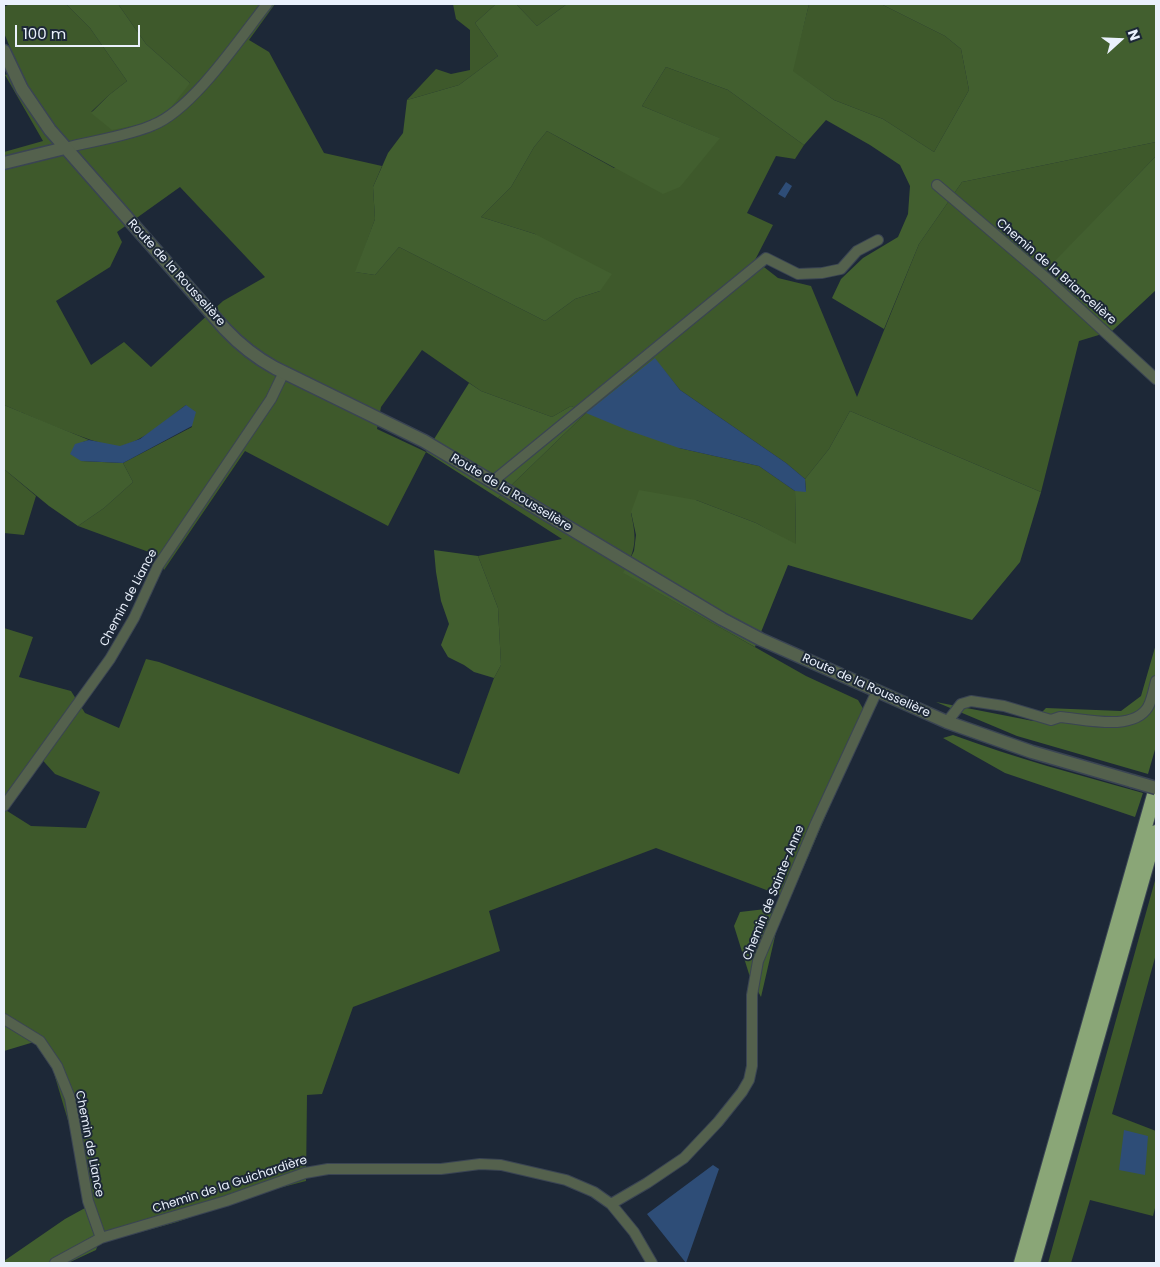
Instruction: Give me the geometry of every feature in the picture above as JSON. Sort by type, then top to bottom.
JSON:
[{"type":"highway","points":[[1021,1263],[1156,788]]},
{"type":"highway","points":[[1033,1263],[1156,832]]},
{"type":"street","points":[[4,163],[153,126],[169,117],[195,94],[267,4]]},
{"type":"street","name":"Route de la Rousselière","points":[[4,51],[13,72],[30,101],[64,148],[234,339],[253,355],[424,441],[722,619],[760,639],[947,722],[1032,752],[1156,788]]},
{"type":"street","name":"Chemin de la Briancelière","points":[[937,185],[1045,277],[1156,379]]},
{"type":"street","points":[[492,482],[766,258],[798,274],[822,273],[841,269],[857,251],[878,240]]},
{"type":"street","name":"Chemin de Liance","points":[[4,806],[110,658],[134,618],[158,566],[271,399],[284,372]]},
{"type":"street","points":[[947,722],[961,704],[971,701],[1004,706],[1051,720],[1060,717],[1117,722],[1132,721],[1142,714],[1148,706],[1156,681]]},
{"type":"street","name":"Chemin de Sainte-Anne","points":[[611,1204],[684,1158],[718,1122],[749,1080],[752,1066],[752,995],[758,961],[813,832],[877,690]]},
{"type":"street","name":"Chemin de Liance","points":[[4,1019],[40,1041],[56,1066],[70,1098],[88,1201],[100,1238]]},
{"type":"street","name":"Chemin de la Guichardière","points":[[55,1263],[100,1238],[226,1201],[305,1173],[328,1169],[441,1169],[480,1164],[501,1165],[566,1180],[594,1192],[611,1204],[634,1232],[652,1263]]},
{"type":"green space","points":[[10,4],[66,4],[90,28],[127,81],[91,112],[190,83],[146,44],[118,4],[275,4],[249,40],[269,52],[324,153],[382,166],[373,187],[375,219],[356,272],[375,275],[399,247],[545,321],[575,299],[600,291],[535,234],[481,217],[511,187],[534,147],[547,131],[614,168],[719,138],[642,106],[666,67],[728,90],[804,145],[795,159],[776,156],[747,213],[773,225],[755,260],[778,278],[811,286],[857,397],[919,244],[962,182],[1156,142],[1156,156],[1048,269],[1112,331],[1079,341],[1041,492],[850,411],[829,449],[805,479],[786,463],[680,390],[655,359],[679,448],[759,466],[795,491],[796,545],[756,523],[696,500],[631,513],[635,537],[631,557],[624,573],[806,676],[858,700],[868,717],[790,899],[656,848],[489,911],[500,951],[353,1007],[322,1094],[307,1095],[306,1181],[264,1192],[177,1222],[98,1244],[85,1208],[69,1124],[53,1070],[34,1042],[4,1025],[4,809],[31,826],[86,828],[100,792],[55,774],[37,754],[4,800],[4,628],[33,637],[19,677],[71,691],[85,713],[119,728],[146,659],[159,662],[459,774],[494,678],[501,665],[498,608],[478,556],[562,539],[498,498],[586,413],[571,406],[552,417],[481,391],[422,350],[381,407],[377,429],[426,452],[388,526],[245,451],[164,570],[157,555],[78,526],[104,508],[133,482],[123,463],[192,427],[186,405],[139,439],[122,446],[113,446],[82,437],[4,405],[4,152],[43,141],[5,75],[19,69],[4,33],[4,7]],"holes":[[[180,187],[265,277],[223,301],[151,367],[124,342],[91,365],[56,301],[110,267],[122,242],[117,232]]]},
{"type":"green space","points":[[66,4],[118,4],[146,44],[190,83],[169,110],[147,123],[112,130],[91,113],[127,81],[90,28]]},
{"type":"green space","points":[[453,4],[496,4],[475,23],[498,56],[459,85],[407,100],[436,69],[451,74],[470,70],[470,30],[456,19]]},
{"type":"green space","points":[[496,4],[516,4],[537,26],[567,4],[809,4],[793,71],[834,100],[883,119],[934,152],[969,90],[961,49],[945,36],[881,4],[1156,4],[1156,142],[962,182],[919,244],[884,329],[832,298],[841,279],[863,258],[898,237],[908,214],[910,186],[900,165],[870,145],[826,120],[804,145],[728,90],[666,67],[642,106],[720,138],[680,187],[663,194],[547,131],[534,147],[511,187],[481,217],[535,234],[612,274],[600,291],[575,299],[545,321],[399,247],[375,275],[355,272],[375,219],[373,187],[388,153],[403,133],[407,100],[459,85],[498,56],[475,23]]},
{"type":"green space","points":[[516,4],[567,4],[537,26]]},
{"type":"green space","points":[[809,4],[881,4],[945,36],[961,49],[969,90],[934,152],[883,119],[834,100],[792,71]]},
{"type":"green space","points":[[1156,156],[1156,290],[1112,331],[1047,269]]},
{"type":"green space","points":[[469,383],[481,391],[552,417],[571,406],[586,413],[498,498],[426,452]]},
{"type":"green space","points":[[4,405],[89,440],[83,442],[81,461],[123,463],[133,482],[104,508],[78,526],[49,506],[4,469]]},
{"type":"green space","points":[[850,411],[1041,492],[1020,562],[972,620],[788,565],[755,647],[623,573],[634,551],[636,535],[631,512],[639,490],[696,500],[756,523],[796,544],[795,491],[806,491],[805,479],[829,449]]},
{"type":"green space","points":[[4,469],[36,496],[24,535],[4,533]]},
{"type":"green space","points":[[434,550],[478,556],[498,608],[501,665],[494,678],[474,672],[448,657],[441,645],[449,624],[441,601]]},
{"type":"green space","points":[[1156,644],[1156,746],[1148,774],[1017,736],[936,702],[1033,721],[1046,708],[1121,711],[1141,696]]},
{"type":"green space","points":[[953,735],[1023,759],[1143,793],[1135,817],[1005,773],[943,738]]},
{"type":"green space","points":[[1156,877],[1156,954],[1112,1114],[1156,1131],[1156,1204],[1153,1216],[1090,1200],[1071,1263],[1048,1263]]},
{"type":"green space","points":[[780,896],[790,899],[776,932],[761,997],[749,974],[734,926],[740,912],[774,908]]},
{"type":"green space","points":[[4,1025],[34,1042],[4,1051]]},
{"type":"green space","points":[[85,1208],[98,1244],[96,1250],[68,1263],[4,1263],[4,1261],[65,1219]]},
{"type":"water","points":[[786,182],[792,186],[785,198],[778,194]]},
{"type":"water","points":[[655,358],[680,390],[786,463],[805,479],[806,492],[795,491],[759,466],[679,448],[586,413]]},
{"type":"water","points":[[186,405],[196,412],[192,426],[123,463],[81,461],[70,454],[75,444],[89,440],[120,446],[140,439]]},
{"type":"water","points":[[1124,1130],[1148,1136],[1145,1175],[1119,1170]]},
{"type":"water","points":[[713,1165],[719,1169],[686,1263],[647,1214]]}]
